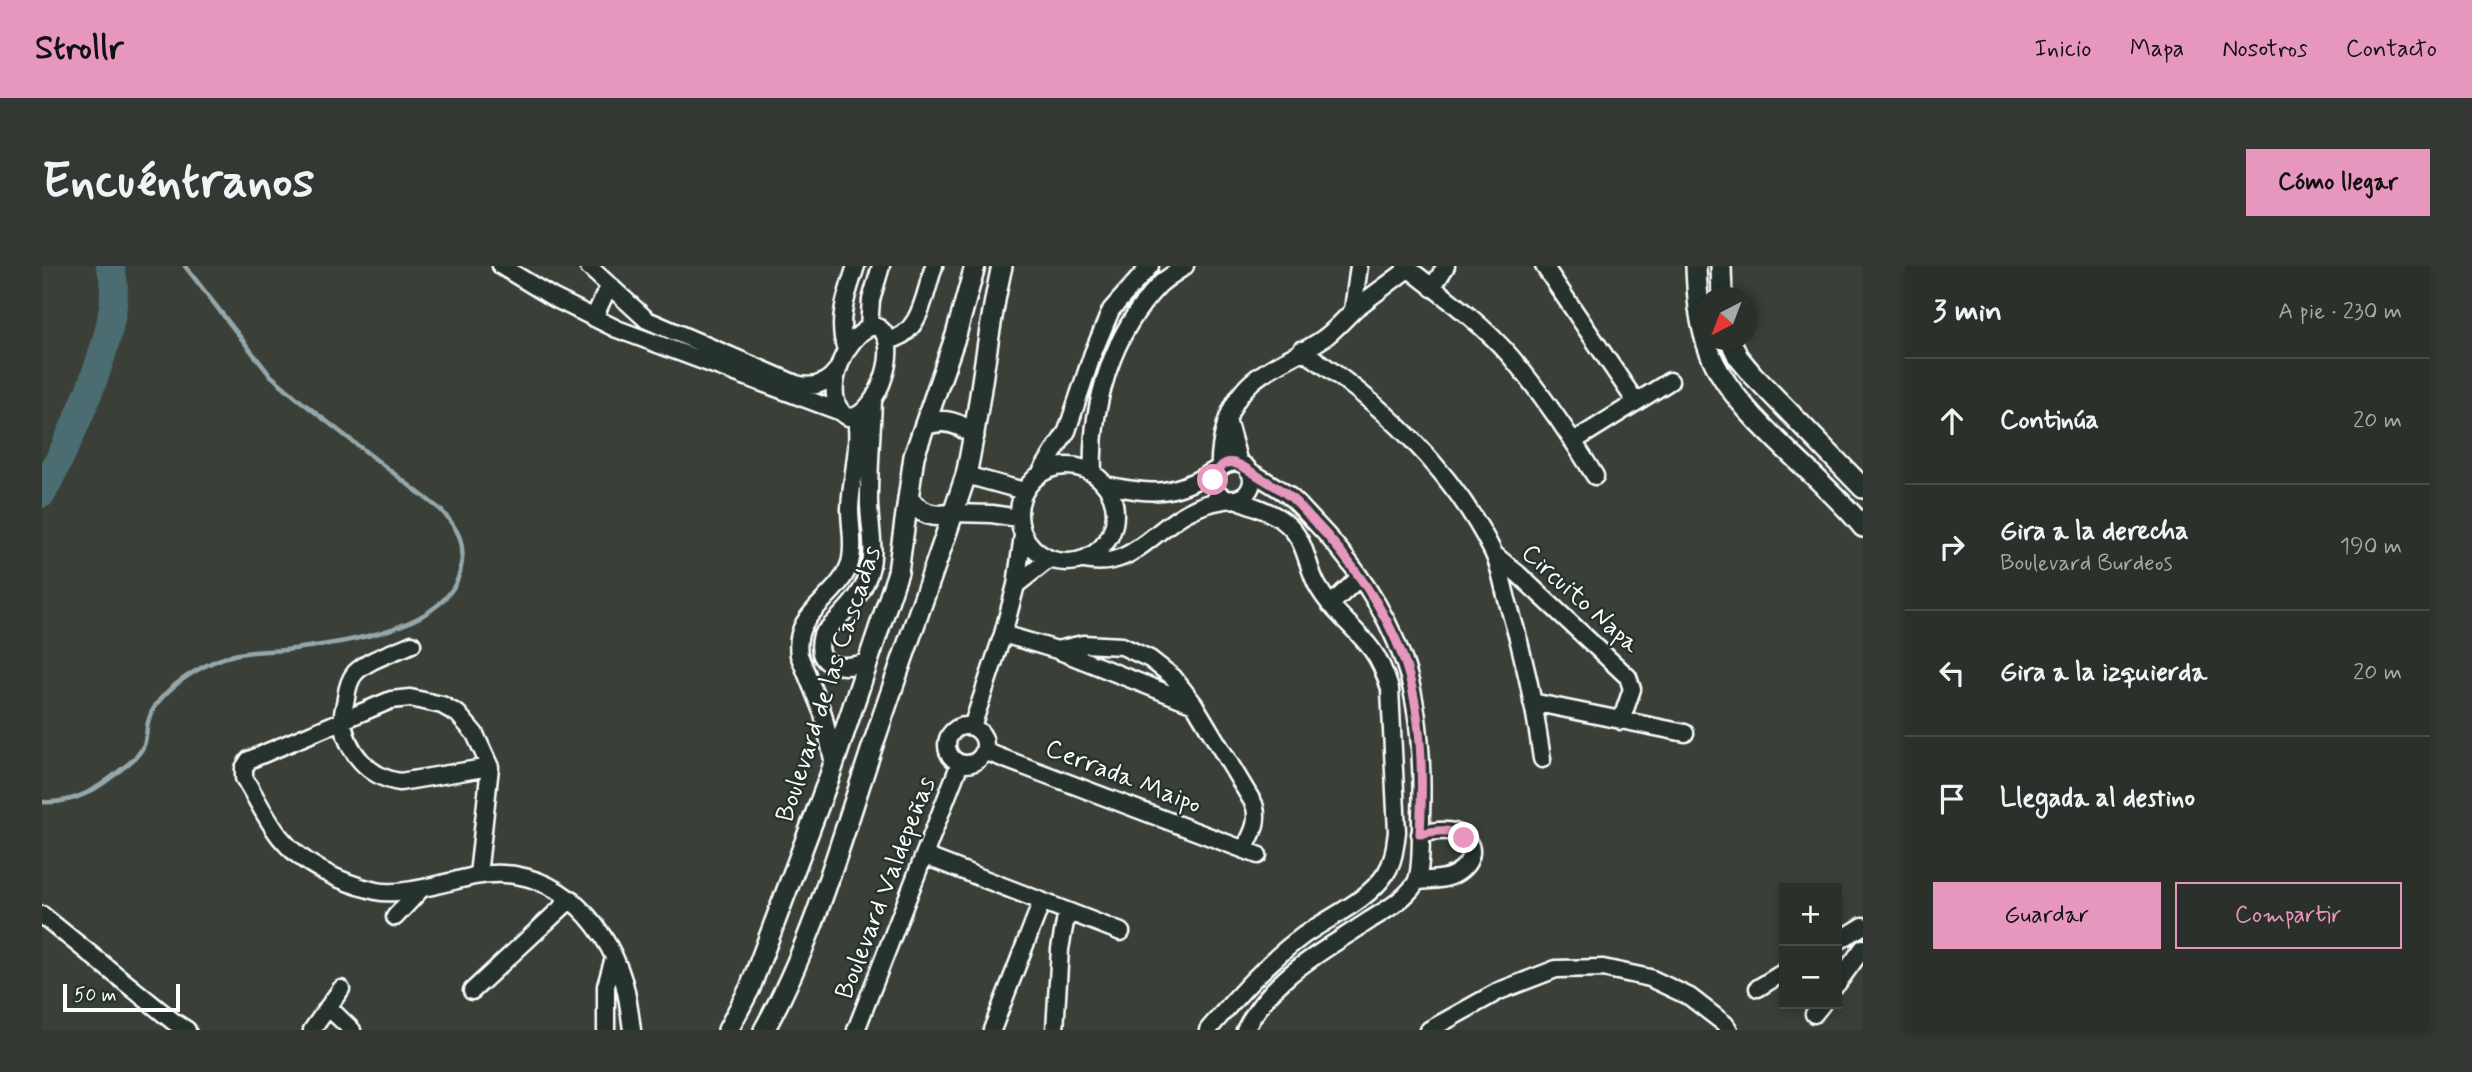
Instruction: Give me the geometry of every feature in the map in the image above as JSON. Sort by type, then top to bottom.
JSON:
[{"type":"main road","name":"Boulevard de las Cascadas","points":[[728,1030],[750,988],[834,764],[898,572],[914,456],[957,335],[975,266]]},
{"type":"main road","points":[[764,1030],[776,1010],[821,907],[869,756],[965,475],[974,436],[990,316],[1002,266]]},
{"type":"main road","points":[[1696,266],[1701,326],[1709,353],[1723,377],[1743,404],[1863,527]]},
{"type":"main road","points":[[1721,266],[1722,287]]},
{"type":"main road","points":[[1734,350],[1753,375],[1863,488]]},
{"type":"main road","points":[[925,425],[939,421],[954,423],[974,436]]},
{"type":"main road","points":[[908,498],[918,509],[931,515],[953,513]]},
{"type":"street","points":[[502,266],[554,298],[649,342],[809,387],[828,381],[852,341],[869,327],[871,300],[881,266]]},
{"type":"street","points":[[588,266],[647,320],[756,374],[849,414]]},
{"type":"street","points":[[846,350],[841,334],[841,316],[856,266]]},
{"type":"street","points":[[887,341],[900,338],[914,325],[934,266]]},
{"type":"street","points":[[1041,472],[1058,466],[1076,466],[1093,473],[1106,485],[1114,501],[1115,519],[1110,536],[1100,551],[1084,560],[1066,563],[1049,559],[1034,550],[1023,535],[1018,518],[1020,500],[1028,484],[1041,472],[1067,431],[1093,353],[1111,310],[1150,266]]},
{"type":"street","points":[[1093,473],[1092,444],[1098,410],[1108,369],[1126,328],[1160,284],[1185,266]]},
{"type":"street","points":[[1353,310],[1359,266]]},
{"type":"street","points":[[1432,288],[1447,266]]},
{"type":"street","points":[[1544,266],[1636,402]]},
{"type":"street","points":[[1208,1030],[1252,978],[1303,936],[1367,894],[1385,876],[1394,855],[1396,819],[1391,689],[1384,671],[1373,651],[1330,605],[1317,584],[1301,542],[1289,526],[1273,515],[1217,492],[1213,480],[1219,468],[1219,452],[1227,420],[1236,399],[1251,381],[1271,366],[1338,328],[1353,310],[1406,267],[1471,319],[1510,356],[1574,441],[1595,476]]},
{"type":"street","points":[[594,318],[611,286]]},
{"type":"street","points":[[868,662],[848,667],[835,666],[825,659],[820,641],[822,635],[861,591],[872,561],[869,485],[873,400],[886,368],[887,341],[882,329],[869,327]]},
{"type":"street","name":"Circuito Napa","points":[[1301,350],[1331,369],[1402,429],[1439,470],[1471,513],[1495,555],[1522,646],[1542,759]]},
{"type":"street","points":[[834,764],[823,714],[797,645],[804,621],[843,577],[853,545],[851,504],[858,440],[849,414],[836,393],[837,370]]},
{"type":"street","points":[[1574,441],[1670,381]]},
{"type":"street","points":[[849,414],[873,400]]},
{"type":"street","points":[[1084,560],[1097,563],[1113,561],[1137,550],[1181,516],[1202,505],[1248,493],[1252,482],[1227,420]]},
{"type":"street","points":[[1106,485],[1153,493],[1174,491],[1192,484],[1227,462],[1244,467],[1290,496],[1333,541],[1360,577],[1404,659],[1418,726],[1422,798],[1418,881],[1403,897],[1280,981],[1245,1030]]},
{"type":"street","points":[[965,475],[1024,491]]},
{"type":"street","points":[[953,513],[995,514],[1018,518]]},
{"type":"street","points":[[972,727],[1003,634],[1016,584],[1023,535]]},
{"type":"street","name":"Circuito Napa","points":[[1495,555],[1628,677],[1632,689],[1621,721]]},
{"type":"street","points":[[1016,584],[1049,559]]},
{"type":"street","points":[[1330,605],[1360,577]]},
{"type":"street","name":"Cerrada Maipo","points":[[1003,634],[1057,650],[1194,704]]},
{"type":"street","points":[[412,644],[354,674],[348,687],[343,719],[349,741],[360,760],[370,772],[385,780],[400,782],[490,767]]},
{"type":"street","name":"Cerrada Maipo","points":[[984,751],[1251,852],[1257,814],[1254,804],[1194,704],[1173,677],[1150,659],[1122,646],[1083,644],[1057,650]]},
{"type":"street","points":[[478,875],[490,767],[475,734],[458,714],[442,705],[410,698],[391,700],[249,760],[244,768],[244,778],[281,838],[308,862],[343,881],[379,892],[421,888],[478,875],[526,876],[545,882],[571,899],[602,935],[614,958],[624,983],[632,1030]]},
{"type":"street","points":[[1532,702],[1685,733]]},
{"type":"street","points":[[1538,735],[1558,709]]},
{"type":"street","points":[[972,727],[980,733],[984,741],[984,751],[979,759],[970,764],[960,763],[948,752],[947,743],[955,729],[972,727]]},
{"type":"street","name":"Boulevard Valdepeñas","points":[[856,1030],[960,763]]},
{"type":"street","points":[[1418,881],[1446,878],[1466,866],[1472,857],[1464,838],[1457,833],[1445,830],[1420,834]]},
{"type":"street","points":[[925,856],[1121,932]]},
{"type":"street","points":[[395,917],[421,888]]},
{"type":"street","points":[[472,991],[571,899]]},
{"type":"street","points":[[992,1030],[1042,901]]},
{"type":"street","points":[[1349,906],[1363,925]]},
{"type":"street","points":[[1055,1030],[1060,949],[1068,911]]},
{"type":"street","points":[[42,915],[176,1027]]},
{"type":"street","points":[[1842,939],[1863,926]]},
{"type":"street","points":[[1842,977],[1863,948]]},
{"type":"street","points":[[606,1030],[606,986],[614,958]]},
{"type":"street","points":[[1429,1030],[1499,991],[1556,969],[1603,968],[1650,978],[1690,997],[1729,1030]]},
{"type":"street","points":[[1758,988],[1779,975]]},
{"type":"street","points":[[312,1030],[341,989]]},
{"type":"street","points":[[328,1007],[352,1030]]},
{"type":"waterway","points":[[42,494],[80,414],[104,348],[114,289],[110,266]]},
{"type":"waterway","points":[[42,802],[76,798],[85,794],[129,763],[144,745],[148,722],[156,705],[173,687],[199,669],[238,654],[315,646],[390,630],[435,608],[451,592],[460,572],[463,553],[460,538],[441,510],[269,374],[185,266]]},
{"type":"route","points":[[1213,480],[1217,469],[1227,462],[1239,463],[1290,496],[1333,541],[1360,577],[1404,659],[1412,693],[1418,726],[1422,798],[1420,834],[1445,830],[1464,838]]}]
